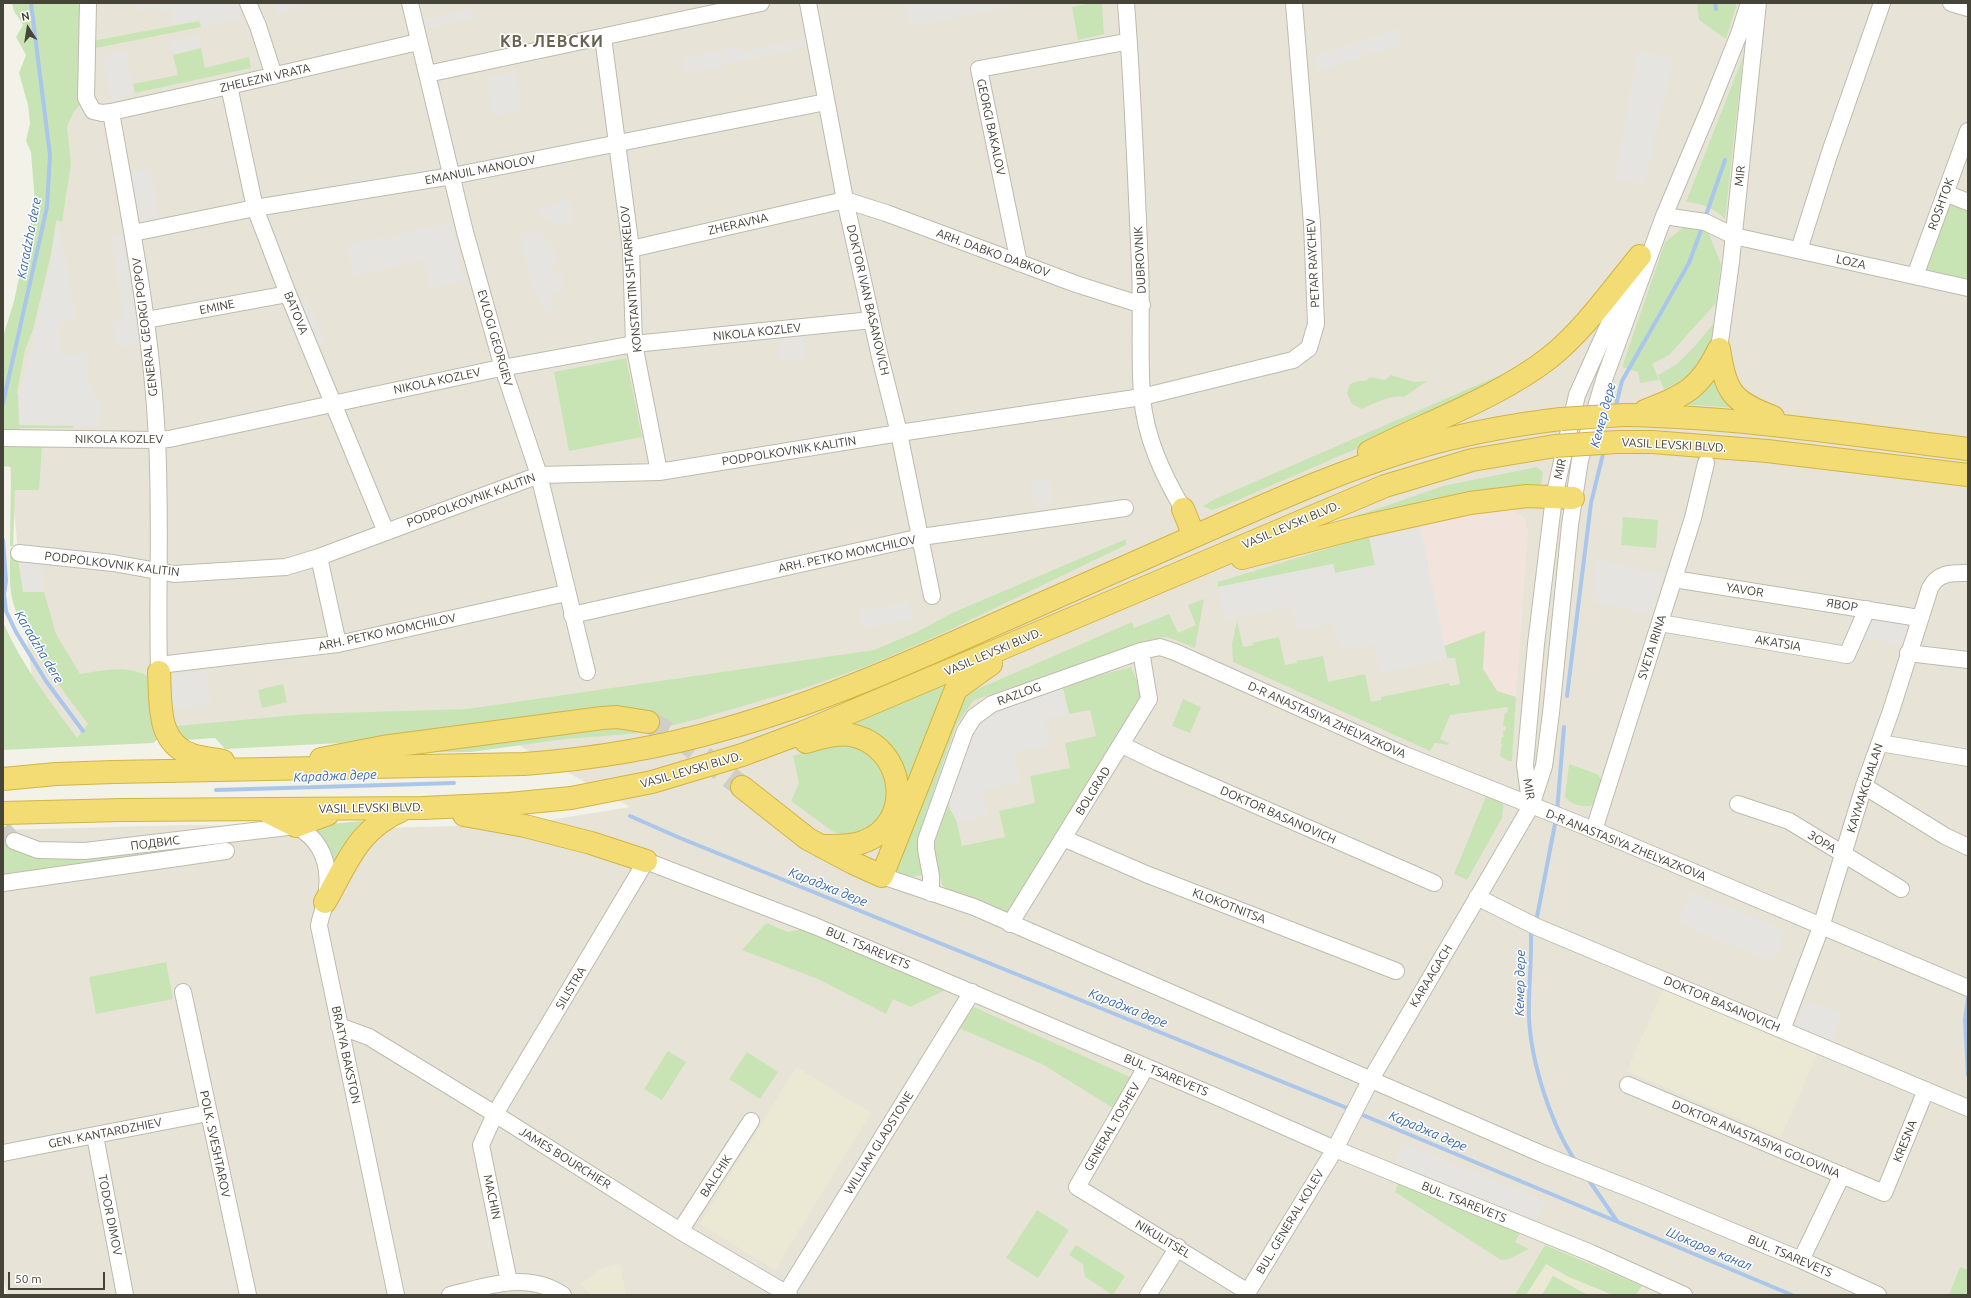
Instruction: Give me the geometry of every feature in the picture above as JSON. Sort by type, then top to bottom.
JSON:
[{"type":"highway","points":[[1269,502],[1522,377],[1548,358],[1584,324],[1640,256]]},
{"type":"highway","points":[[1630,415],[1675,399],[1689,391],[1704,376],[1719,349]]},
{"type":"highway","points":[[1719,349],[1726,381],[1730,390],[1741,402],[1754,410],[1803,428]]},
{"type":"highway","name":"VASIL LEVSKI BLVD.","points":[[3,779],[56,774],[114,772],[495,765],[556,761],[616,753],[722,730],[844,690],[1269,502],[1385,458],[1435,442],[1501,427],[1561,419],[1630,415],[1720,418],[1968,449]]},
{"type":"highway","name":"VASIL LEVSKI BLVD.","points":[[3,813],[415,808],[509,804],[593,794],[652,782],[742,755],[811,729],[1385,486],[1472,460],[1555,446],[1617,442],[1708,455],[1786,452],[1968,475]]},
{"type":"highway","points":[[1171,576],[1361,527],[1442,508],[1512,498],[1564,498]]},
{"type":"highway","points":[[1183,509],[1194,536]]},
{"type":"highway","points":[[742,787],[819,846],[882,876],[956,689],[969,678],[1044,631]]},
{"type":"highway","points":[[159,669],[164,726],[169,739],[175,745],[192,755],[266,769],[366,749],[602,718],[616,717],[648,722]]},
{"type":"highway","points":[[742,755],[843,735],[857,737],[868,742],[884,754],[890,762],[897,781],[898,794],[892,816],[888,824],[873,838],[864,842],[845,846],[819,846]]},
{"type":"highway","points":[[325,902],[348,860],[366,834],[380,822],[415,808],[525,826],[591,843],[646,861]]},
{"type":"highway","points":[[259,809],[273,814],[296,826],[343,809]]},
{"type":"street","points":[[88,3],[86,98],[93,111],[102,113],[111,112]]},
{"type":"street","points":[[248,3],[258,26],[274,76]]},
{"type":"street","name":"EVLOGI GEORGIEV","points":[[410,3],[418,42],[465,232],[503,368],[538,475],[566,593],[587,672]]},
{"type":"street","points":[[427,74],[760,3]]},
{"type":"street","name":"DOKTOR IVAN BASANOVICH","points":[[808,3],[845,200],[899,433],[932,596]]},
{"type":"street","name":"DUBROVNIK","points":[[1126,3],[1142,304],[1142,397],[1159,464],[1165,478],[1183,509]]},
{"type":"street","name":"PETAR RAYCHEV","points":[[1142,397],[1293,360],[1309,348],[1313,339],[1316,324],[1312,224],[1294,3]]},
{"type":"street","name":"MIR","points":[[1531,806],[1544,766],[1551,713],[1564,498],[1580,460],[1605,377],[1664,216],[1739,34],[1749,3]]},
{"type":"street","name":"MIR","points":[[1719,349],[1734,236],[1758,3]]},
{"type":"street","points":[[1799,250],[1829,155],[1882,3]]},
{"type":"street","points":[[1951,3],[1968,8]]},
{"type":"street","name":"KONSTANTIN SHTARKELOV","points":[[603,37],[631,249],[634,344],[659,472]]},
{"type":"street","name":"ZHELEZNI VRATA","points":[[111,112],[418,42]]},
{"type":"street","name":"GEORGI BAKALOV","points":[[1019,263],[979,69],[1120,43],[1129,43]]},
{"type":"street","name":"BATOVA","points":[[229,86],[255,208],[288,294],[386,532]]},
{"type":"street","name":"EMANUIL MANOLOV","points":[[133,233],[255,208],[452,176],[826,102]]},
{"type":"street","name":"GENERAL GEORGI POPOV","points":[[111,112],[133,233],[146,320],[157,440],[159,669]]},
{"type":"street","name":"ROSHTOK","points":[[1915,276],[1968,132]]},
{"type":"street","points":[[1945,193],[1968,202]]},
{"type":"street","name":"ARH. DABKO DABKOV","points":[[845,200],[886,213],[1019,263],[1142,304]]},
{"type":"street","name":"ZHERAVNA","points":[[631,249],[845,200]]},
{"type":"street","name":"MIR","points":[[1531,806],[1525,765],[1536,644],[1564,498],[1577,395],[1640,256],[1664,216]]},
{"type":"street","name":"LOZA","points":[[1664,216],[1705,222],[1734,236],[1968,288]]},
{"type":"street","name":"EMINE","points":[[146,320],[288,294]]},
{"type":"street","name":"NIKOLA KOZLEV","points":[[9,438],[157,440],[503,368],[634,344],[872,320]]},
{"type":"street","name":"PODPOLKOVNIK KALITIN","points":[[19,553],[80,559],[158,570],[174,574],[277,568],[319,557],[538,475],[659,472],[899,433],[1142,397]]},
{"type":"street","name":"SVETA IRINA","points":[[1594,830],[1694,518],[1708,455]]},
{"type":"street","name":"ARH. PETKO MOMCHILOV","points":[[572,615],[921,538],[1125,508]]},
{"type":"street","points":[[319,557],[338,644]]},
{"type":"street","name":"KAYMAKCHALAN","points":[[1782,1030],[1821,927],[1864,786],[1880,743],[1919,618],[1933,580],[1946,574],[1968,573]]},
{"type":"street","name":"YAVOR","points":[[1674,579],[1919,618]]},
{"type":"street","name":"ARH. PETKO MOMCHILOV","points":[[159,669],[338,644],[566,593]]},
{"type":"street","name":"AKATSIA","points":[[1660,623],[1847,655],[1867,610]]},
{"type":"street","name":"RAZLOG","points":[[931,893],[931,876],[926,849],[926,840],[965,731],[974,717],[992,704],[1141,651],[1160,647],[1175,652]]},
{"type":"street","name":"BOLGRAD","points":[[1010,924],[1122,745],[1149,699],[1141,651]]},
{"type":"street","name":"D-R ANASTASIYA ZHELYAZKOVA","points":[[1175,652],[1376,743],[1594,830],[1964,987]]},
{"type":"street","points":[[1908,652],[1968,660]]},
{"type":"street","points":[[1880,743],[1968,758]]},
{"type":"street","name":"DOKTOR BASANOVICH","points":[[1122,745],[1157,762],[1434,883]]},
{"type":"street","points":[[1864,786],[1945,836],[1968,847]]},
{"type":"street","name":"ЗОРА","points":[[1738,804],[1789,821],[1901,889]]},
{"type":"street","name":"KARAAGACH","points":[[1338,1143],[1371,1079],[1531,806]]},
{"type":"street","name":"BRATYA BAKSTON","points":[[296,826],[312,837],[321,849],[327,873],[325,902],[319,926],[396,1295]]},
{"type":"street","name":"ПОДВИС","points":[[14,841],[38,850],[85,851],[296,826]]},
{"type":"street","name":"KLOKOTNITSA","points":[[1063,838],[1146,874],[1396,971]]},
{"type":"street","points":[[3,883],[226,851]]},
{"type":"street","name":"BUL. TSAREVETS","points":[[646,861],[815,926],[1146,1067],[1338,1143],[1684,1295]]},
{"type":"street","name":"SILISTRA","points":[[496,1114],[646,861]]},
{"type":"street","name":"BUL. TSAREVETS","points":[[882,876],[974,907],[1010,924],[1558,1161],[1801,1260],[1878,1295]]},
{"type":"street","name":"DOKTOR BASANOVICH","points":[[1477,897],[1532,925],[1967,1107]]},
{"type":"street","name":"POLK. SVESHTAROV","points":[[182,992],[248,1295]]},
{"type":"street","name":"WILLIAM GLADSTONE","points":[[785,1295],[972,992]]},
{"type":"street","name":"JAMES BOURCHIER","points":[[339,1026],[369,1037],[496,1114],[680,1231],[785,1295]]},
{"type":"street","name":"GENERAL TOSHEV","points":[[1077,1187],[1146,1067]]},
{"type":"street","name":"DOKTOR ANASTASIYA GOLOVINA","points":[[1628,1085],[1884,1193]]},
{"type":"street","name":"KRESNA","points":[[1884,1193],[1926,1090]]},
{"type":"street","name":"GEN. KANTARDZHIEV","points":[[3,1153],[208,1113]]},
{"type":"street","name":"MACHIN","points":[[496,1114],[481,1145],[509,1282]]},
{"type":"street","name":"BALCHIK","points":[[680,1231],[751,1121]]},
{"type":"street","name":"TODOR DIMOV","points":[[95,1136],[125,1295]]},
{"type":"street","name":"BUL. GENERAL KOLEV","points":[[1247,1293],[1338,1143]]},
{"type":"street","points":[[1801,1260],[1842,1174]]},
{"type":"street","name":"NIKULITSEL","points":[[1077,1187],[1178,1247],[1247,1293]]},
{"type":"street","points":[[1148,1295],[1178,1247]]},
{"type":"street","points":[[450,1295],[509,1282],[526,1281],[543,1284],[563,1295]]},
{"type":"shaded area","points":[[68,3],[1968,3],[1968,1295],[7,1295],[3,1274],[3,830],[185,825],[384,828],[457,826],[549,820],[630,807],[470,718],[41,743],[25,624],[6,427]]},
{"type":"shaded area","points":[[136,3],[235,3],[242,19],[202,27],[201,19],[173,24],[170,9],[158,11],[157,8],[138,11]]},
{"type":"shaded area","points":[[274,3],[312,3],[313,4],[278,14]]},
{"type":"shaded area","points":[[905,3],[1029,3],[910,27]]},
{"type":"shaded area","points":[[473,9],[475,18],[425,29],[423,20]]},
{"type":"shaded area","points":[[1398,29],[1403,44],[1318,71],[1313,56]]},
{"type":"shaded area","points":[[199,35],[201,47],[173,54],[171,41]]},
{"type":"shaded area","points":[[805,38],[807,47],[685,74],[682,59],[740,46],[742,52]]},
{"type":"shaded area","points":[[126,51],[128,61],[126,62],[135,94],[121,98],[122,102],[112,105],[103,56]]},
{"type":"shaded area","points":[[1638,51],[1674,58],[1644,184],[1615,178]]},
{"type":"shaded area","points":[[515,72],[522,110],[494,116],[486,78]]},
{"type":"shaded area","points":[[150,169],[159,218],[139,222],[129,173]]},
{"type":"shaded area","points":[[570,200],[573,221],[551,225],[550,218],[541,219],[539,208],[553,206],[553,203]]},
{"type":"shaded area","points":[[56,223],[60,232],[77,319],[57,323],[63,357],[87,352],[88,381],[100,402],[100,426],[19,424],[19,393],[31,350],[52,254]]},
{"type":"shaded area","points":[[451,223],[465,281],[430,287],[423,260],[354,276],[347,245],[383,237],[384,240],[391,239],[397,237],[397,234]]},
{"type":"shaded area","points":[[542,231],[547,247],[553,246],[556,262],[550,263],[552,274],[561,273],[563,291],[551,293],[554,311],[545,313],[538,291],[533,292],[521,235]]},
{"type":"shaded area","points":[[124,235],[140,344],[116,347],[112,321],[124,319],[111,237]]},
{"type":"shaded area","points":[[307,299],[326,343],[318,348],[297,303]]},
{"type":"shaded area","points":[[803,334],[805,359],[781,362],[778,336]]},
{"type":"shaded area","points":[[1049,478],[1054,503],[1035,507],[1030,482]]},
{"type":"shaded area","points":[[1490,510],[1513,510],[1525,518],[1528,532],[1516,697],[1497,691],[1483,669],[1485,631],[1444,646],[1420,525]]},
{"type":"shaded area","points":[[1420,525],[1447,658],[1380,673],[1374,644],[1339,651],[1333,623],[1298,630],[1292,606],[1225,620],[1218,587],[1333,564],[1335,573],[1375,565],[1369,536]]},
{"type":"shaded area","points":[[1597,560],[1663,574],[1651,615],[1592,601]]},
{"type":"shaded area","points":[[21,562],[42,564],[43,592],[23,592]]},
{"type":"shaded area","points":[[909,602],[912,619],[863,629],[859,612]]},
{"type":"shaded area","points":[[1872,615],[1909,622],[1902,645],[1863,638]]},
{"type":"shaded area","points":[[206,671],[210,704],[168,710],[168,677]]},
{"type":"shaded area","points":[[1062,685],[1069,714],[1045,719],[1050,745],[1014,752],[1020,782],[982,790],[988,815],[957,822],[946,801],[972,728],[989,712]]},
{"type":"shaded area","points":[[1690,892],[1786,931],[1773,962],[1677,923]]},
{"type":"shaded area","points":[[1663,989],[1817,1055],[1781,1137],[1627,1071]]},
{"type":"shaded area","points":[[1805,1000],[1842,1014],[1832,1040],[1795,1026]]},
{"type":"shaded area","points":[[796,1067],[871,1113],[775,1270],[700,1224]]},
{"type":"shaded area","points":[[1403,1143],[1544,1201],[1536,1220],[1395,1163]]},
{"type":"shaded area","points":[[1545,1245],[1663,1295],[1515,1295]]},
{"type":"shaded area","points":[[620,1264],[626,1295],[590,1295],[581,1284],[600,1269]]},
{"type":"green space","points":[[12,3],[88,3],[86,98],[73,113],[67,127],[71,164],[62,222],[57,220],[56,222],[51,254],[33,330],[25,350],[17,393],[19,425],[73,426],[73,428],[20,428],[19,431],[3,429],[3,337],[14,301],[32,217],[31,212],[35,204],[31,152],[26,141],[30,123],[28,105],[19,73],[26,55],[16,37],[23,25],[14,11]]},
{"type":"green space","points":[[1091,3],[1102,3],[1104,34],[1078,40],[1072,7]]},
{"type":"green space","points":[[1697,3],[1737,3],[1726,39],[1699,20]]},
{"type":"green space","points":[[199,21],[201,27],[91,49],[92,41]]},
{"type":"green space","points":[[201,48],[205,68],[249,57],[251,68],[135,93],[133,84],[178,75],[173,55]]},
{"type":"green space","points":[[1743,57],[1725,219],[1707,207],[1686,202]]},
{"type":"green space","points":[[1945,193],[1968,202],[1968,288],[1915,276]]},
{"type":"green space","points":[[1685,226],[1698,228],[1709,234],[1721,264],[1716,303],[1669,355],[1652,364],[1659,380],[1640,383],[1638,372],[1622,367],[1665,242]]},
{"type":"green space","points":[[1719,317],[1714,345],[1706,360],[1687,378],[1664,389],[1658,375],[1677,364],[1694,347]]},
{"type":"green space","points":[[626,358],[642,437],[569,451],[554,372]]},
{"type":"green space","points":[[1717,363],[1736,408],[1679,404]]},
{"type":"green space","points":[[1521,366],[1402,429],[1224,506],[1211,510],[1203,506],[1215,499]]},
{"type":"green space","points":[[1391,375],[1414,382],[1427,381],[1404,397],[1395,396],[1362,409],[1352,404],[1347,393],[1350,384],[1358,381],[1366,381],[1370,377],[1385,380]]},
{"type":"green space","points":[[42,446],[39,490],[15,490],[13,546],[10,546],[11,467],[3,466],[3,447]]},
{"type":"green space","points":[[1537,467],[1543,472],[1541,485],[1342,521],[1443,486]]},
{"type":"green space","points":[[1623,517],[1658,520],[1656,548],[1621,545]]},
{"type":"green space","points":[[1369,536],[1375,565],[1335,573],[1333,564],[1218,587],[1218,582]]},
{"type":"green space","points":[[1126,539],[1126,545],[939,635],[870,665],[805,688],[698,719],[641,733],[566,739],[471,752],[390,753],[650,717],[360,742],[225,749],[215,738],[186,740],[178,733],[177,726],[306,714],[467,709],[874,650],[919,631],[952,613]]},
{"type":"green space","points":[[10,551],[17,551],[23,592],[44,592],[56,634],[80,674],[117,669],[134,671],[151,678],[159,738],[153,743],[3,750],[3,622],[18,653],[46,696],[77,738],[88,724],[44,663],[24,630],[12,598],[10,580]]},
{"type":"green space","points":[[1204,599],[1195,648],[1170,638],[1163,637],[974,700],[956,725],[917,840],[923,875],[911,877],[897,872],[895,868],[964,695],[1132,622],[1134,628],[1169,614],[1178,633],[1196,625],[1188,605]]},
{"type":"green space","points":[[1237,621],[1243,647],[1253,645],[1252,643],[1279,637],[1285,665],[1323,656],[1328,682],[1365,674],[1371,702],[1381,700],[1381,697],[1449,683],[1450,686],[1460,684],[1455,658],[1447,658],[1444,646],[1485,631],[1483,669],[1497,691],[1516,697],[1512,761],[1500,756],[1501,747],[1503,745],[1501,744],[1502,737],[1504,737],[1503,731],[1505,731],[1506,726],[1503,726],[1505,713],[1507,713],[1508,707],[1450,715],[1440,739],[1449,743],[1448,745],[1435,743],[1430,751],[1233,662],[1232,644]]},
{"type":"green space","points":[[1131,667],[1143,695],[1008,912],[1004,912],[950,891],[942,885],[933,843],[946,801],[957,822],[962,846],[1005,837],[999,811],[1035,803],[1030,776],[1070,768],[1065,743],[1096,736],[1090,710],[1069,714],[1062,685]]},
{"type":"green space","points":[[283,684],[287,702],[262,708],[258,690]]},
{"type":"green space","points":[[943,685],[945,689],[902,799],[877,735],[853,722]]},
{"type":"green space","points":[[1183,699],[1201,707],[1190,733],[1172,726]]},
{"type":"green space","points":[[831,739],[872,753],[887,780],[886,803],[880,818],[869,828],[848,837],[832,831],[791,801],[799,783],[793,756],[820,747]]},
{"type":"green space","points":[[1569,764],[1597,774],[1602,780],[1596,800],[1591,806],[1576,805],[1565,797]]},
{"type":"green space","points":[[1487,794],[1504,801],[1502,818],[1467,880],[1454,874]]},
{"type":"green space","points":[[362,821],[365,824],[332,883],[308,826]]},
{"type":"green space","points":[[3,834],[9,848],[27,854],[229,841],[231,845],[3,878]]},
{"type":"green space","points":[[766,923],[788,932],[815,926],[956,985],[910,1007],[893,999],[886,1014],[818,979],[742,950]]},
{"type":"green space","points":[[166,962],[173,999],[96,1014],[89,977]]},
{"type":"green space","points":[[965,1003],[1139,1081],[1121,1113],[1042,1064],[952,1025]]},
{"type":"green space","points":[[668,1051],[686,1062],[662,1100],[644,1089]]},
{"type":"green space","points":[[747,1052],[778,1072],[760,1099],[729,1079]]},
{"type":"green space","points":[[1401,1176],[1515,1222],[1520,1233],[1515,1242],[1529,1249],[1509,1259],[1501,1260],[1395,1192]]},
{"type":"green space","points":[[1037,1210],[1069,1230],[1038,1278],[1006,1258]]},
{"type":"green space","points":[[1076,1245],[1125,1276],[1113,1295],[1085,1277],[1083,1264],[1069,1255]]},
{"type":"green space","points":[[1545,1245],[1642,1286],[1634,1295],[1613,1295],[1569,1277],[1546,1264],[1526,1295],[1515,1295]]},
{"type":"green space","points":[[1960,1267],[1968,1270],[1968,1295],[1949,1295]]},
{"type":"green space","points":[[1553,1276],[1588,1295],[1542,1295]]},
{"type":"waterway","name":"Karadzha dere","points":[[3,403],[47,207],[50,155],[31,3]]},
{"type":"waterway","name":"Кемер дере","points":[[1715,3],[1716,9]]},
{"type":"waterway","name":"Кемер дере","points":[[1705,218],[1725,160]]},
{"type":"waterway","name":"Кемер дере","points":[[1615,409],[1622,381],[1689,263],[1703,225]]},
{"type":"waterway","name":"Кемер дере","points":[[1567,696],[1591,503],[1604,450]]},
{"type":"waterway","name":"Karadzha dere","points":[[3,540],[6,581],[4,594],[6,611],[16,632],[46,681],[83,731]]},
{"type":"waterway","name":"Кемер дере","points":[[1557,812],[1564,727]]},
{"type":"waterway","name":"Караджа дере","points":[[216,790],[454,783]]},
{"type":"waterway","name":"Караджа дере","points":[[630,816],[680,838],[1352,1110]]},
{"type":"waterway","name":"Кемер дере","points":[[1536,922],[1556,819]]},
{"type":"waterway","name":"Кемер дере","points":[[1533,928],[1531,932],[1529,1018],[1534,1054],[1538,1073],[1551,1112],[1558,1130],[1576,1162]]},
{"type":"waterway","points":[[1968,998],[1965,1020],[1968,1075]]},
{"type":"waterway","name":"Караджа дере","points":[[1358,1113],[1792,1295]]},
{"type":"waterway","name":"Кемер дере","points":[[1588,1179],[1617,1221]]},
{"type":"tunnel","points":[[648,722],[679,737],[742,787]]},
{"type":"tunnel","points":[[3,828],[14,841]]},
{"type":"district","name":"КВ. ЛЕВСКИ","points":[[552,42]]},
{"type":"water label","name":"Шокаров канал","points":[[1709,1249]]}]
